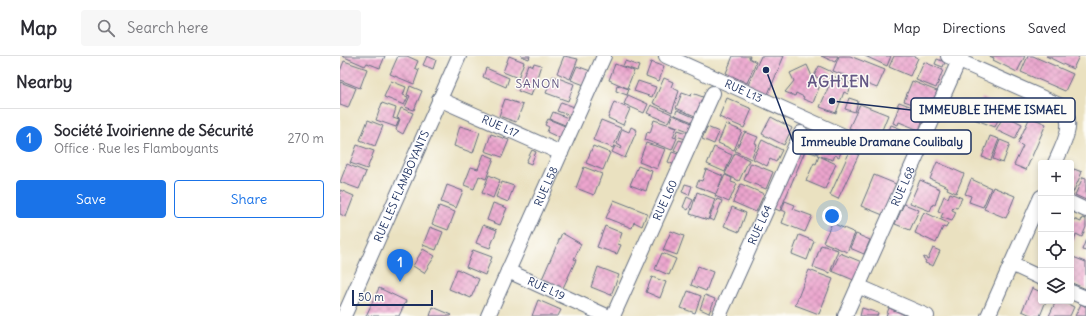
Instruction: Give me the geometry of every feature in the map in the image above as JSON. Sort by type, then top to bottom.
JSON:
[{"type":"street","name":"RUE LES FLAMBOYANTS","points":[[344,316],[459,56]]},
{"type":"street","name":"RUE L58","points":[[488,316],[604,56]]},
{"type":"street","name":"RUE L13","points":[[666,56],[864,146]]},
{"type":"street","points":[[956,58],[1059,105],[1065,110],[1068,116],[1068,131],[1056,160]]},
{"type":"street","name":"RUE L68","points":[[845,316],[956,58]]},
{"type":"street","name":"RUE L60","points":[[612,313],[713,93]]},
{"type":"street","name":"RUE L17","points":[[439,99],[561,153]]},
{"type":"street","name":"RUE L64","points":[[719,316],[801,133]]},
{"type":"street","points":[[988,316],[1038,204]]},
{"type":"street","points":[[1074,205],[1086,210]]},
{"type":"street","points":[[1011,264],[1038,277]]},
{"type":"street","name":"RUE L19","points":[[508,271],[612,313]]},
{"type":"street","points":[[858,286],[927,316]]},
{"type":"street","points":[[1074,293],[1086,298]]},
{"type":"building","points":[[342,56],[385,56],[380,68],[367,63],[365,66]]},
{"type":"building","points":[[398,56],[407,56],[418,61],[415,68],[419,70],[414,84],[390,74]]},
{"type":"building","points":[[427,56],[436,60],[433,69],[423,65]]},
{"type":"building","points":[[509,56],[524,62],[518,78],[503,72]]},
{"type":"building","points":[[521,56],[530,56],[529,59]]},
{"type":"building","points":[[564,56],[578,59],[570,79],[557,73]]},
{"type":"building","points":[[733,56],[750,56],[749,58],[756,62],[747,83],[726,73]]},
{"type":"building","points":[[761,56],[784,56],[768,94],[748,85]]},
{"type":"building","points":[[821,56],[838,56],[835,62]]},
{"type":"building","points":[[839,56],[850,56],[885,70],[877,88],[833,71]]},
{"type":"building","points":[[865,56],[891,56],[887,66]]},
{"type":"building","points":[[894,56],[913,56],[918,58],[910,76],[889,67]]},
{"type":"building","points":[[989,56],[1025,56],[1017,72],[993,60],[994,58]]},
{"type":"building","points":[[1028,56],[1033,56],[1073,74],[1065,91],[1021,72]]},
{"type":"building","points":[[1046,56],[1079,56],[1073,69]]},
{"type":"building","points":[[937,59],[945,62],[943,67],[935,64]]},
{"type":"building","points":[[344,61],[367,69],[360,88],[340,80],[340,71]]},
{"type":"building","points":[[625,61],[639,66],[637,71],[623,66]]},
{"type":"building","points":[[651,62],[664,67],[659,81],[646,76]]},
{"type":"building","points":[[924,62],[943,70],[936,88],[916,80]]},
{"type":"building","points":[[534,63],[541,65],[531,96],[518,91],[528,64],[533,66]]},
{"type":"building","points":[[615,64],[634,71],[627,88],[609,80]]},
{"type":"building","points":[[807,65],[815,83],[820,85],[813,103],[803,99],[804,97],[796,93],[795,96],[785,92],[794,81],[790,73]]},
{"type":"building","points":[[577,66],[593,72],[587,86],[571,80]]},
{"type":"building","points":[[819,66],[832,72],[828,82],[814,76]]},
{"type":"building","points":[[486,68],[509,78],[506,87],[483,77]]},
{"type":"building","points":[[553,76],[574,84],[568,101],[546,93]]},
{"type":"building","points":[[833,76],[852,84],[848,94],[844,92],[836,113],[820,107]]},
{"type":"building","points":[[664,78],[673,82],[671,87],[679,91],[672,112],[653,103]]},
{"type":"building","points":[[391,81],[406,87],[403,95],[408,97],[404,105],[384,97]]},
{"type":"building","points":[[638,81],[656,87],[652,97],[634,91]]},
{"type":"building","points":[[912,81],[937,91],[930,110],[904,101]]},
{"type":"building","points":[[340,82],[356,88],[348,108],[340,105]]},
{"type":"building","points":[[617,85],[629,89],[627,95],[616,91]]},
{"type":"building","points":[[410,86],[422,91],[414,110],[405,107],[410,96],[407,95]]},
{"type":"building","points":[[682,93],[691,96],[692,93],[703,97],[695,116],[676,108]]},
{"type":"building","points":[[628,95],[648,104],[644,113],[624,104]]},
{"type":"building","points":[[727,98],[752,109],[744,128],[719,117]]},
{"type":"building","points":[[849,98],[858,101],[855,112],[845,109]]},
{"type":"building","points":[[982,98],[1003,107],[995,127],[974,119]]},
{"type":"building","points":[[505,99],[523,105],[516,122],[499,116]]},
{"type":"building","points":[[561,102],[577,108],[573,117],[557,111]]},
{"type":"building","points":[[614,102],[630,109],[623,125],[608,118]]},
{"type":"building","points":[[899,102],[931,114],[928,122],[923,120],[919,130],[899,122],[898,125],[893,123]]},
{"type":"building","points":[[382,103],[396,108],[393,118],[399,120],[396,127],[376,120]]},
{"type":"building","points":[[860,104],[888,115],[878,140],[849,128]]},
{"type":"building","points":[[651,105],[672,114],[668,122],[647,113]]},
{"type":"building","points":[[401,108],[413,113],[403,134],[396,130],[400,119],[397,118]]},
{"type":"building","points":[[677,110],[696,118],[695,123],[675,115]]},
{"type":"building","points":[[553,112],[568,118],[565,125],[550,119]]},
{"type":"building","points":[[673,115],[694,124],[691,132],[670,124]]},
{"type":"building","points":[[1004,115],[1022,124],[1015,139],[996,130]]},
{"type":"building","points":[[771,117],[792,128],[784,145],[762,134]]},
{"type":"building","points":[[1030,117],[1046,124],[1026,170],[1014,165],[1023,146],[1018,143]]},
{"type":"building","points":[[548,119],[565,126],[560,138],[547,132],[549,127],[545,125]]},
{"type":"building","points":[[368,120],[383,126],[375,146],[360,140]]},
{"type":"building","points":[[601,120],[621,128],[613,148],[593,140]]},
{"type":"building","points":[[654,120],[677,127],[673,137],[677,138],[672,150],[645,140],[647,132],[650,133]]},
{"type":"building","points":[[726,124],[742,131],[734,150],[718,143]]},
{"type":"building","points":[[891,125],[912,133],[908,144],[912,145],[909,154],[884,145]]},
{"type":"building","points":[[460,126],[480,132],[473,153],[454,146]]},
{"type":"building","points":[[631,127],[637,130],[625,158],[612,152],[615,146],[621,149],[622,147],[617,144],[622,129],[629,132]]},
{"type":"building","points":[[707,127],[719,132],[714,144],[702,139]]},
{"type":"building","points":[[678,130],[691,134],[689,140],[676,136]]},
{"type":"building","points":[[745,132],[758,137],[751,159],[735,151]]},
{"type":"building","points":[[491,134],[509,140],[502,157],[485,151]]},
{"type":"building","points":[[801,135],[810,139],[780,211],[771,207]]},
{"type":"building","points":[[990,136],[999,139],[991,160],[982,157]]},
{"type":"building","points":[[679,140],[686,142],[681,153],[674,150]]},
{"type":"building","points":[[762,140],[782,150],[776,162],[770,159],[767,166],[753,159]]},
{"type":"building","points":[[1000,140],[1010,144],[1003,163],[993,159]]},
{"type":"building","points":[[646,143],[665,149],[657,169],[639,162]]},
{"type":"building","points":[[825,144],[842,150],[839,157],[835,155],[833,160],[817,155]]},
{"type":"building","points":[[357,145],[374,151],[367,169],[350,163]]},
{"type":"building","points":[[809,145],[818,148],[816,154],[807,151]]},
{"type":"building","points":[[593,146],[610,153],[603,170],[586,163]]},
{"type":"building","points":[[714,147],[732,155],[725,172],[707,164]]},
{"type":"building","points":[[532,150],[536,152],[531,164],[526,162]]},
{"type":"building","points":[[850,151],[859,154],[838,199],[830,195]]},
{"type":"building","points":[[672,152],[681,155],[677,166],[668,162]]},
{"type":"building","points":[[735,153],[749,160],[739,181],[725,174]]},
{"type":"building","points":[[484,154],[494,158],[486,179],[479,176],[474,189],[464,185],[471,167],[478,169]]},
{"type":"building","points":[[819,156],[836,164],[825,189],[806,181],[814,163],[816,164]]},
{"type":"building","points":[[937,162],[964,174],[956,193],[947,189],[948,187],[930,179]]},
{"type":"building","points":[[751,163],[773,172],[766,189],[744,180]]},
{"type":"building","points":[[347,164],[366,172],[359,189],[340,182]]},
{"type":"building","points":[[638,166],[652,171],[646,191],[630,185]]},
{"type":"building","points":[[584,167],[602,174],[594,195],[576,188]]},
{"type":"building","points":[[706,169],[723,176],[716,194],[696,186],[699,180],[702,181]]},
{"type":"building","points":[[1074,169],[1082,172],[1074,190]]},
{"type":"building","points":[[489,175],[500,180],[493,198],[482,193]]},
{"type":"building","points":[[725,175],[732,178],[731,182],[737,184],[729,202],[715,196]]},
{"type":"building","points":[[874,175],[896,184],[883,215],[861,206]]},
{"type":"building","points":[[1083,177],[1086,178],[1086,200],[1075,195]]},
{"type":"building","points":[[971,179],[991,188],[983,207],[969,202],[971,196],[965,194]]},
{"type":"building","points":[[920,180],[940,189],[935,205],[933,204],[930,211],[910,203]]},
{"type":"building","points":[[502,182],[514,186],[508,202],[496,197]]},
{"type":"building","points":[[685,184],[692,186],[689,195],[682,192]]},
{"type":"building","points":[[741,184],[764,194],[756,212],[733,202]]},
{"type":"building","points":[[447,185],[463,191],[456,208],[441,202]]},
{"type":"building","points":[[993,187],[1015,196],[1006,218],[984,209]]},
{"type":"building","points":[[340,190],[354,196],[346,217],[340,214]]},
{"type":"building","points":[[697,192],[715,199],[708,220],[690,214]]},
{"type":"building","points":[[950,193],[962,198],[957,208],[953,207],[952,210],[956,212],[952,221],[941,217],[943,213],[938,211],[944,196],[948,198]]},
{"type":"building","points":[[687,197],[693,200],[688,210],[683,207]]},
{"type":"building","points":[[717,199],[722,201],[714,221],[709,219]]},
{"type":"building","points":[[614,200],[647,213],[642,226],[634,222],[632,228],[606,218]]},
{"type":"building","points":[[785,201],[795,205],[793,209],[812,216],[805,232],[782,223],[786,212],[782,210]]},
{"type":"building","points":[[493,203],[507,208],[500,225],[487,220]]},
{"type":"building","points":[[904,204],[919,210],[910,230],[895,224]]},
{"type":"building","points":[[439,206],[455,212],[448,230],[432,224]]},
{"type":"building","points":[[732,207],[746,213],[739,232],[724,226]]},
{"type":"building","points":[[924,212],[948,223],[946,228],[943,227],[936,243],[915,233]]},
{"type":"building","points":[[1082,218],[1086,219],[1086,227],[1082,237],[1076,234],[1074,242],[1074,219],[1081,222]]},
{"type":"building","points":[[832,223],[855,233],[847,252],[823,242]]},
{"type":"building","points":[[483,225],[497,230],[490,248],[476,243]]},
{"type":"building","points":[[605,226],[622,233],[618,244],[621,245],[617,254],[597,247]]},
{"type":"building","points":[[430,227],[443,232],[436,250],[423,245]]},
{"type":"building","points":[[671,231],[684,236],[677,255],[663,250]]},
{"type":"building","points":[[562,233],[581,244],[574,259],[576,260],[563,288],[542,279]]},
{"type":"building","points":[[856,234],[870,240],[864,254],[850,248]]},
{"type":"building","points":[[799,235],[814,241],[807,260],[792,254]]},
{"type":"building","points":[[1086,239],[1086,251],[1082,250]]},
{"type":"building","points":[[821,245],[838,250],[830,273],[813,267]]},
{"type":"building","points":[[933,248],[940,251],[933,266],[925,263],[926,261],[923,259],[924,257],[928,259]]},
{"type":"building","points":[[423,249],[435,256],[424,273],[413,266]]},
{"type":"building","points":[[473,250],[492,257],[485,275],[466,267]]},
{"type":"building","points":[[662,253],[676,259],[669,275],[655,269]]},
{"type":"building","points":[[840,253],[864,263],[856,281],[832,271]]},
{"type":"building","points":[[1074,257],[1086,262],[1086,289],[1074,284]]},
{"type":"building","points":[[698,266],[713,272],[706,291],[691,285]]},
{"type":"building","points":[[598,267],[619,275],[611,295],[591,287]]},
{"type":"building","points":[[457,269],[479,279],[471,298],[449,289]]},
{"type":"building","points":[[809,270],[833,279],[819,314],[795,305]]},
{"type":"building","points":[[652,277],[666,282],[660,298],[646,292]]},
{"type":"building","points":[[379,288],[406,301],[399,316],[366,316]]},
{"type":"building","points":[[1032,288],[1038,291],[1038,304],[1045,304],[1040,316],[1033,316],[1022,311]]},
{"type":"building","points":[[688,291],[701,296],[695,313],[681,308]]},
{"type":"building","points":[[705,295],[715,299],[709,313],[700,309]]},
{"type":"building","points":[[538,300],[561,310],[558,316],[532,316]]},
{"type":"building","points":[[1055,304],[1068,304],[1074,307],[1070,316],[1049,316]]},
{"type":"building","points":[[1081,304],[1086,307],[1086,316],[1075,316]]},
{"type":"building","points":[[433,307],[452,315],[430,316]]},
{"type":"building","points":[[862,308],[878,313],[877,316],[860,316]]},
{"type":"building","points":[[889,308],[907,316],[886,316]]},
{"type":"place","name":"Immeuble Dramane Coulibaly","points":[[766,70]]},
{"type":"place","name":"IMMEUBLE IHEME ISMAEL","points":[[832,101]]},
{"type":"place","name":"Société Ivoirienne de Sécurité","points":[[400,282]]},
{"type":"district","name":"AGHIEN","points":[[839,81]]},
{"type":"district","name":"SANON","points":[[538,83]]}]
